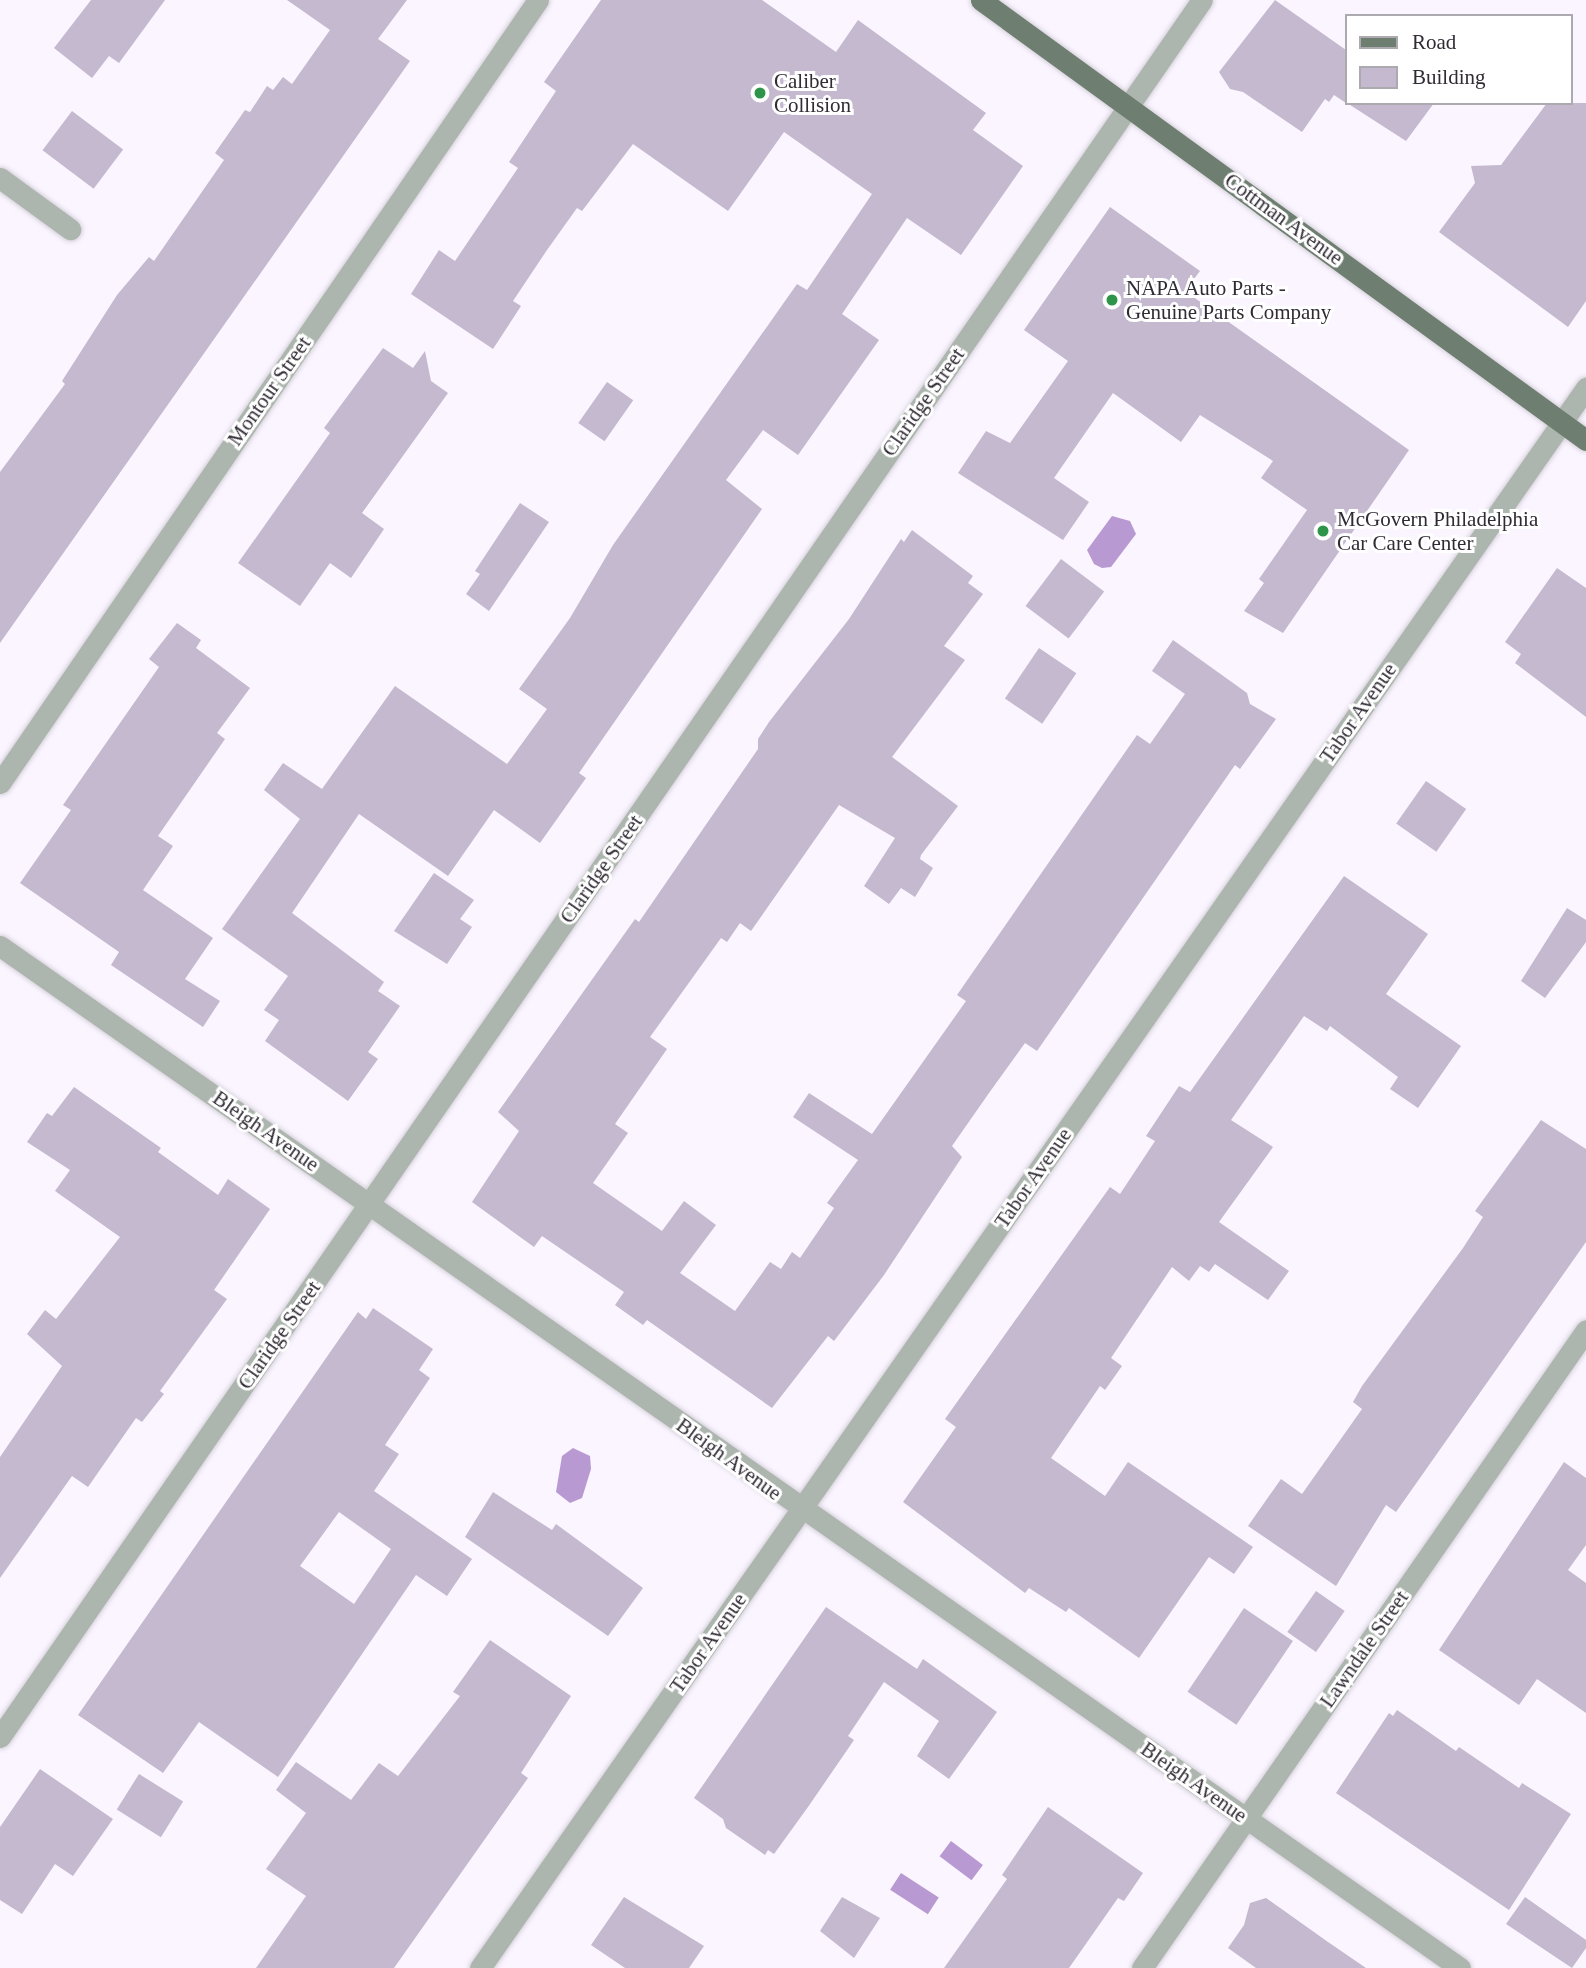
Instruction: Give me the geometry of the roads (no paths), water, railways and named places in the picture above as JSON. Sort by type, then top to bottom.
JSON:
[{"type":"main road","name":"Cottman Avenue","points":[[981,0],[1129,105],[1586,440]]},
{"type":"street","name":"Montour Street","points":[[0,783],[538,0]]},
{"type":"street","name":"Claridge Street","points":[[0,1737],[1202,0]]},
{"type":"street","points":[[0,178],[69,229]]},
{"type":"street","name":"Tabor Avenue","points":[[480,1968],[1586,388]]},
{"type":"street","name":"Bleigh Avenue","points":[[0,946],[371,1203],[801,1510],[1460,1968]]},
{"type":"street","name":"Lawndale Street","points":[[1142,1968],[1586,1330]]},
{"type":"place","name":"Caliber Collision","points":[[760,93]]},
{"type":"place","name":"NAPA Auto Parts - Genuine Parts Company","points":[[1112,300]]},
{"type":"place","name":"McGovern Philadelphia Car Care Center","points":[[1323,531]]}]
